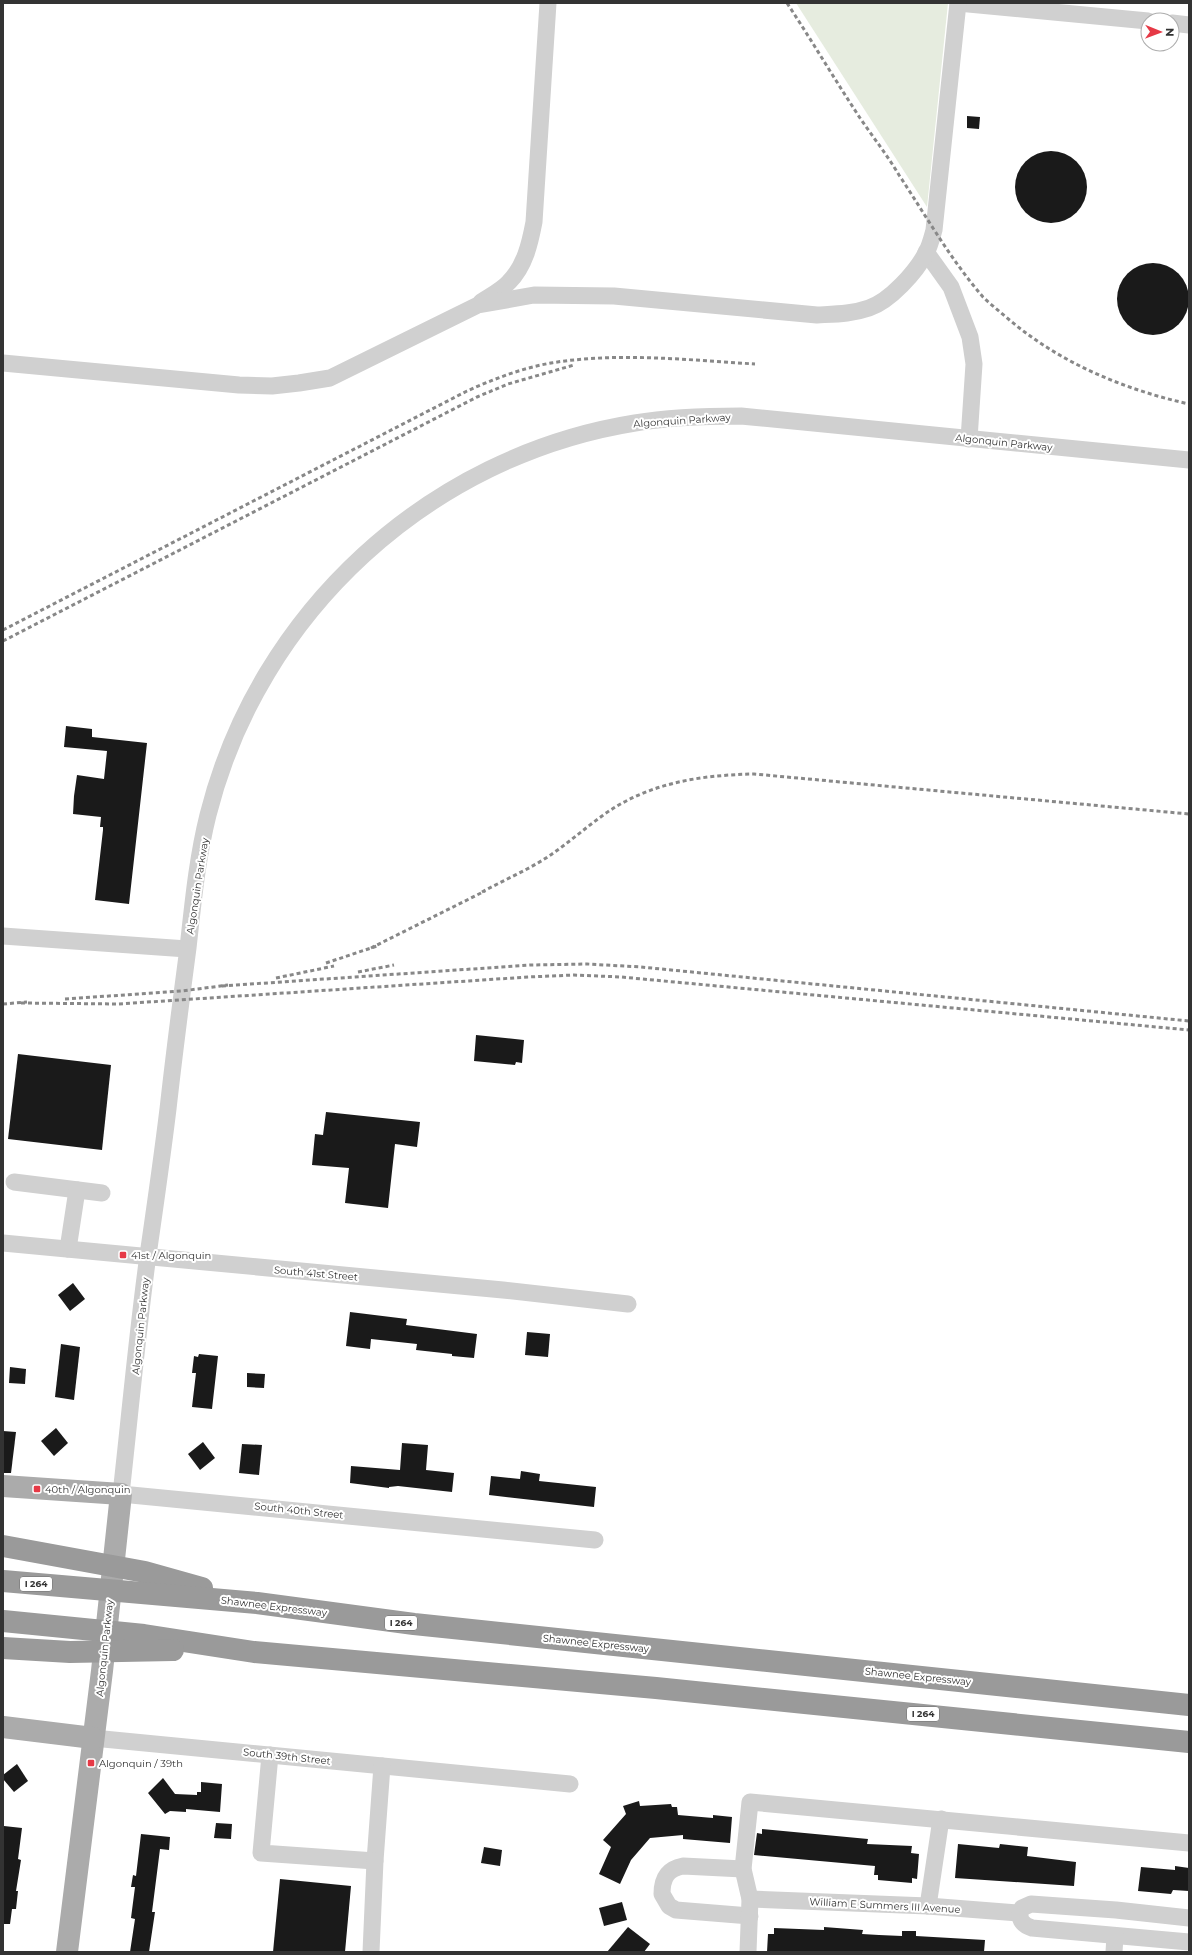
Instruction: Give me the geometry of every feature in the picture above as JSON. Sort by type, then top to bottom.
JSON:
[{"type":"highway","points":[[3,1546],[72,1559],[145,1582]]},
{"type":"highway","name":"I 264","points":[[3,1581],[70,1586],[145,1582]]},
{"type":"highway","name":"Shawnee Expressway","points":[[145,1582],[258,1604],[414,1624],[1189,1705]]},
{"type":"highway","name":"I 264","points":[[3,1622],[67,1628],[143,1642],[656,1688],[1189,1742]]},
{"type":"highway","points":[[3,1648],[70,1652],[143,1642]]},
{"type":"main road","name":"South 40th Street","points":[[3,1486],[121,1494]]},
{"type":"main road","name":"Algonquin Parkway","points":[[67,1952],[121,1494]]},
{"type":"main road","name":"South 39th Street","points":[[3,1727],[93,1738]]},
{"type":"street","points":[[3,363],[239,385],[272,386],[300,384],[330,378],[478,305],[509,283],[520,267],[530,242],[534,222],[548,3]]},
{"type":"street","points":[[478,305],[534,295],[556,294],[614,296],[817,315],[845,314],[871,308],[888,297],[914,271],[926,252],[934,230],[939,200],[958,3],[1140,20]]},
{"type":"street","points":[[926,252],[952,288],[970,337],[974,364],[968,439]]},
{"type":"street","name":"Algonquin Parkway","points":[[121,1494],[148,1257],[197,868],[209,814],[222,771],[241,721],[267,674],[296,631],[325,593],[368,551],[404,520],[448,492],[498,465],[549,445],[597,431],[637,422],[713,416],[741,416],[1189,460]]},
{"type":"street","points":[[3,936],[187,949]]},
{"type":"street","points":[[14,1182],[102,1193]]},
{"type":"street","points":[[68,1249],[77,1190]]},
{"type":"street","name":"South 41st Street","points":[[3,1243],[503,1290],[628,1304]]},
{"type":"street","name":"South 40th Street","points":[[121,1494],[595,1540]]},
{"type":"street","name":"South 39th Street","points":[[93,1738],[570,1784]]},
{"type":"street","points":[[270,1755],[261,1853],[375,1861]]},
{"type":"street","points":[[371,1952],[375,1861],[382,1766]]},
{"type":"street","points":[[748,1952],[750,1907],[743,1869],[750,1802],[1189,1843]]},
{"type":"street","points":[[928,1906],[941,1819]]},
{"type":"street","name":"William E Summers III Avenue","points":[[743,1869],[683,1866],[674,1867],[664,1877],[662,1894],[669,1906],[676,1910],[750,1907],[928,1906],[1019,1914]]},
{"type":"street","points":[[1189,1918],[1116,1910],[1031,1904],[1022,1908],[1019,1914],[1021,1921],[1025,1926],[1114,1944],[1189,1942]]},
{"type":"shaded area","points":[[796,3],[948,3],[927,207]]},
{"type":"building","points":[[967,116],[980,117],[979,129],[967,128]]},
{"type":"building","points":[[1051,151],[1071,157],[1081,167],[1087,187],[1081,207],[1071,217],[1051,223],[1031,217],[1021,207],[1015,187],[1021,167],[1031,157]]},
{"type":"building","points":[[1153,263],[1173,269],[1183,279],[1189,299],[1183,319],[1173,329],[1153,335],[1133,329],[1123,319],[1117,299],[1123,279],[1133,269]]},
{"type":"building","points":[[66,726],[92,729],[92,737],[147,743],[129,904],[95,900],[103,830],[103,827],[100,827],[101,817],[73,814],[74,796],[77,775],[104,779],[107,751],[64,747]]},
{"type":"building","points":[[476,1035],[524,1040],[522,1063],[516,1062],[515,1065],[474,1061]]},
{"type":"building","points":[[18,1054],[111,1065],[102,1150],[8,1139]]},
{"type":"building","points":[[326,1112],[420,1122],[417,1147],[395,1144],[388,1208],[345,1203],[349,1168],[312,1165],[315,1134],[323,1135]]},
{"type":"building","points":[[73,1283],[85,1299],[70,1311],[58,1295]]},
{"type":"building","points":[[350,1312],[407,1319],[406,1325],[477,1334],[474,1358],[416,1350],[417,1344],[371,1339],[370,1349],[346,1346]]},
{"type":"building","points":[[527,1332],[550,1334],[548,1357],[525,1355]]},
{"type":"building","points":[[61,1344],[80,1347],[74,1400],[55,1397]]},
{"type":"building","points":[[199,1354],[218,1356],[212,1409],[192,1407],[196,1373],[192,1373],[194,1356],[198,1357]]},
{"type":"building","points":[[10,1367],[26,1369],[25,1384],[9,1383]]},
{"type":"building","points":[[247,1373],[265,1374],[264,1388],[247,1387]]},
{"type":"building","points":[[56,1428],[68,1443],[54,1456],[41,1441]]},
{"type":"building","points":[[3,1431],[16,1432],[11,1473],[3,1473]]},
{"type":"building","points":[[203,1442],[215,1458],[200,1470],[188,1454]]},
{"type":"building","points":[[402,1443],[428,1445],[426,1470],[454,1473],[452,1492],[398,1486],[389,1488],[350,1483],[351,1466],[400,1470]]},
{"type":"building","points":[[242,1444],[262,1445],[259,1475],[239,1473]]},
{"type":"building","points":[[521,1471],[540,1474],[539,1481],[596,1487],[594,1507],[489,1495],[491,1476],[520,1479]]},
{"type":"building","points":[[17,1764],[28,1781],[14,1792],[3,1779],[3,1775]]},
{"type":"building","points":[[163,1778],[175,1794],[197,1795],[197,1792],[201,1792],[201,1782],[222,1784],[220,1812],[186,1809],[186,1812],[170,1811],[165,1814],[148,1793]]},
{"type":"building","points":[[639,1801],[640,1806],[671,1804],[672,1807],[677,1807],[678,1815],[713,1818],[713,1815],[732,1817],[730,1843],[683,1839],[683,1835],[650,1838],[631,1860],[620,1884],[599,1874],[611,1847],[603,1840],[626,1814],[623,1806]]},
{"type":"building","points":[[216,1823],[232,1824],[231,1839],[214,1838]]},
{"type":"building","points":[[4,1826],[22,1828],[18,1859],[21,1860],[16,1891],[18,1891],[16,1909],[12,1909],[10,1924],[3,1924]]},
{"type":"building","points":[[762,1829],[868,1839],[867,1844],[912,1846],[911,1853],[919,1854],[917,1879],[912,1878],[912,1883],[878,1880],[878,1875],[874,1875],[875,1866],[754,1855],[757,1833],[762,1834]]},
{"type":"building","points":[[141,1834],[170,1837],[169,1850],[160,1849],[152,1912],[155,1912],[149,1952],[130,1952],[135,1919],[131,1918],[135,1887],[131,1887],[133,1875],[136,1876]]},
{"type":"building","points":[[958,1844],[999,1848],[1000,1844],[1028,1847],[1027,1856],[1076,1862],[1074,1886],[955,1878]]},
{"type":"building","points":[[484,1847],[502,1850],[500,1866],[481,1863]]},
{"type":"building","points":[[1175,1866],[1189,1868],[1189,1891],[1173,1890],[1171,1894],[1138,1891],[1141,1867],[1175,1870]]},
{"type":"building","points":[[280,1879],[351,1886],[345,1952],[273,1952]]},
{"type":"building","points":[[622,1902],[627,1920],[604,1926],[599,1908]]},
{"type":"building","points":[[628,1927],[650,1944],[644,1952],[607,1952]]},
{"type":"building","points":[[824,1927],[863,1930],[862,1934],[902,1936],[902,1931],[916,1931],[916,1936],[985,1940],[984,1952],[767,1952],[768,1934],[774,1934],[774,1928],[824,1930]]},
{"type":"railway","points":[[787,3],[860,118],[890,160],[939,238],[971,283],[983,297],[1026,333],[1047,347],[1092,372],[1139,390],[1189,404]]},
{"type":"railway","points":[[3,630],[467,391],[508,374],[551,363],[602,358],[627,357],[679,359],[755,364]]},
{"type":"railway","points":[[3,641],[477,397],[508,384],[574,365]]},
{"type":"railway","points":[[482,892],[549,856],[619,805],[656,788],[714,776],[754,774],[1189,814]]},
{"type":"railway","points":[[371,948],[485,891]]},
{"type":"railway","points":[[326,963],[377,946]]},
{"type":"railway","points":[[222,986],[531,965],[587,964],[641,967],[1189,1021]]},
{"type":"railway","points":[[358,972],[394,965]]},
{"type":"railway","points":[[276,978],[334,966]]},
{"type":"railway","points":[[21,1003],[118,1004],[574,975],[621,977],[1189,1030]]},
{"type":"railway","points":[[65,999],[182,991],[228,985]]},
{"type":"railway","points":[[3,1004],[27,1002]]},
{"type":"place","name":"41st / Algonquin","points":[[123,1255]]},
{"type":"place","name":"40th / Algonquin","points":[[37,1489]]},
{"type":"place","name":"Algonquin / 39th","points":[[91,1763]]}]
